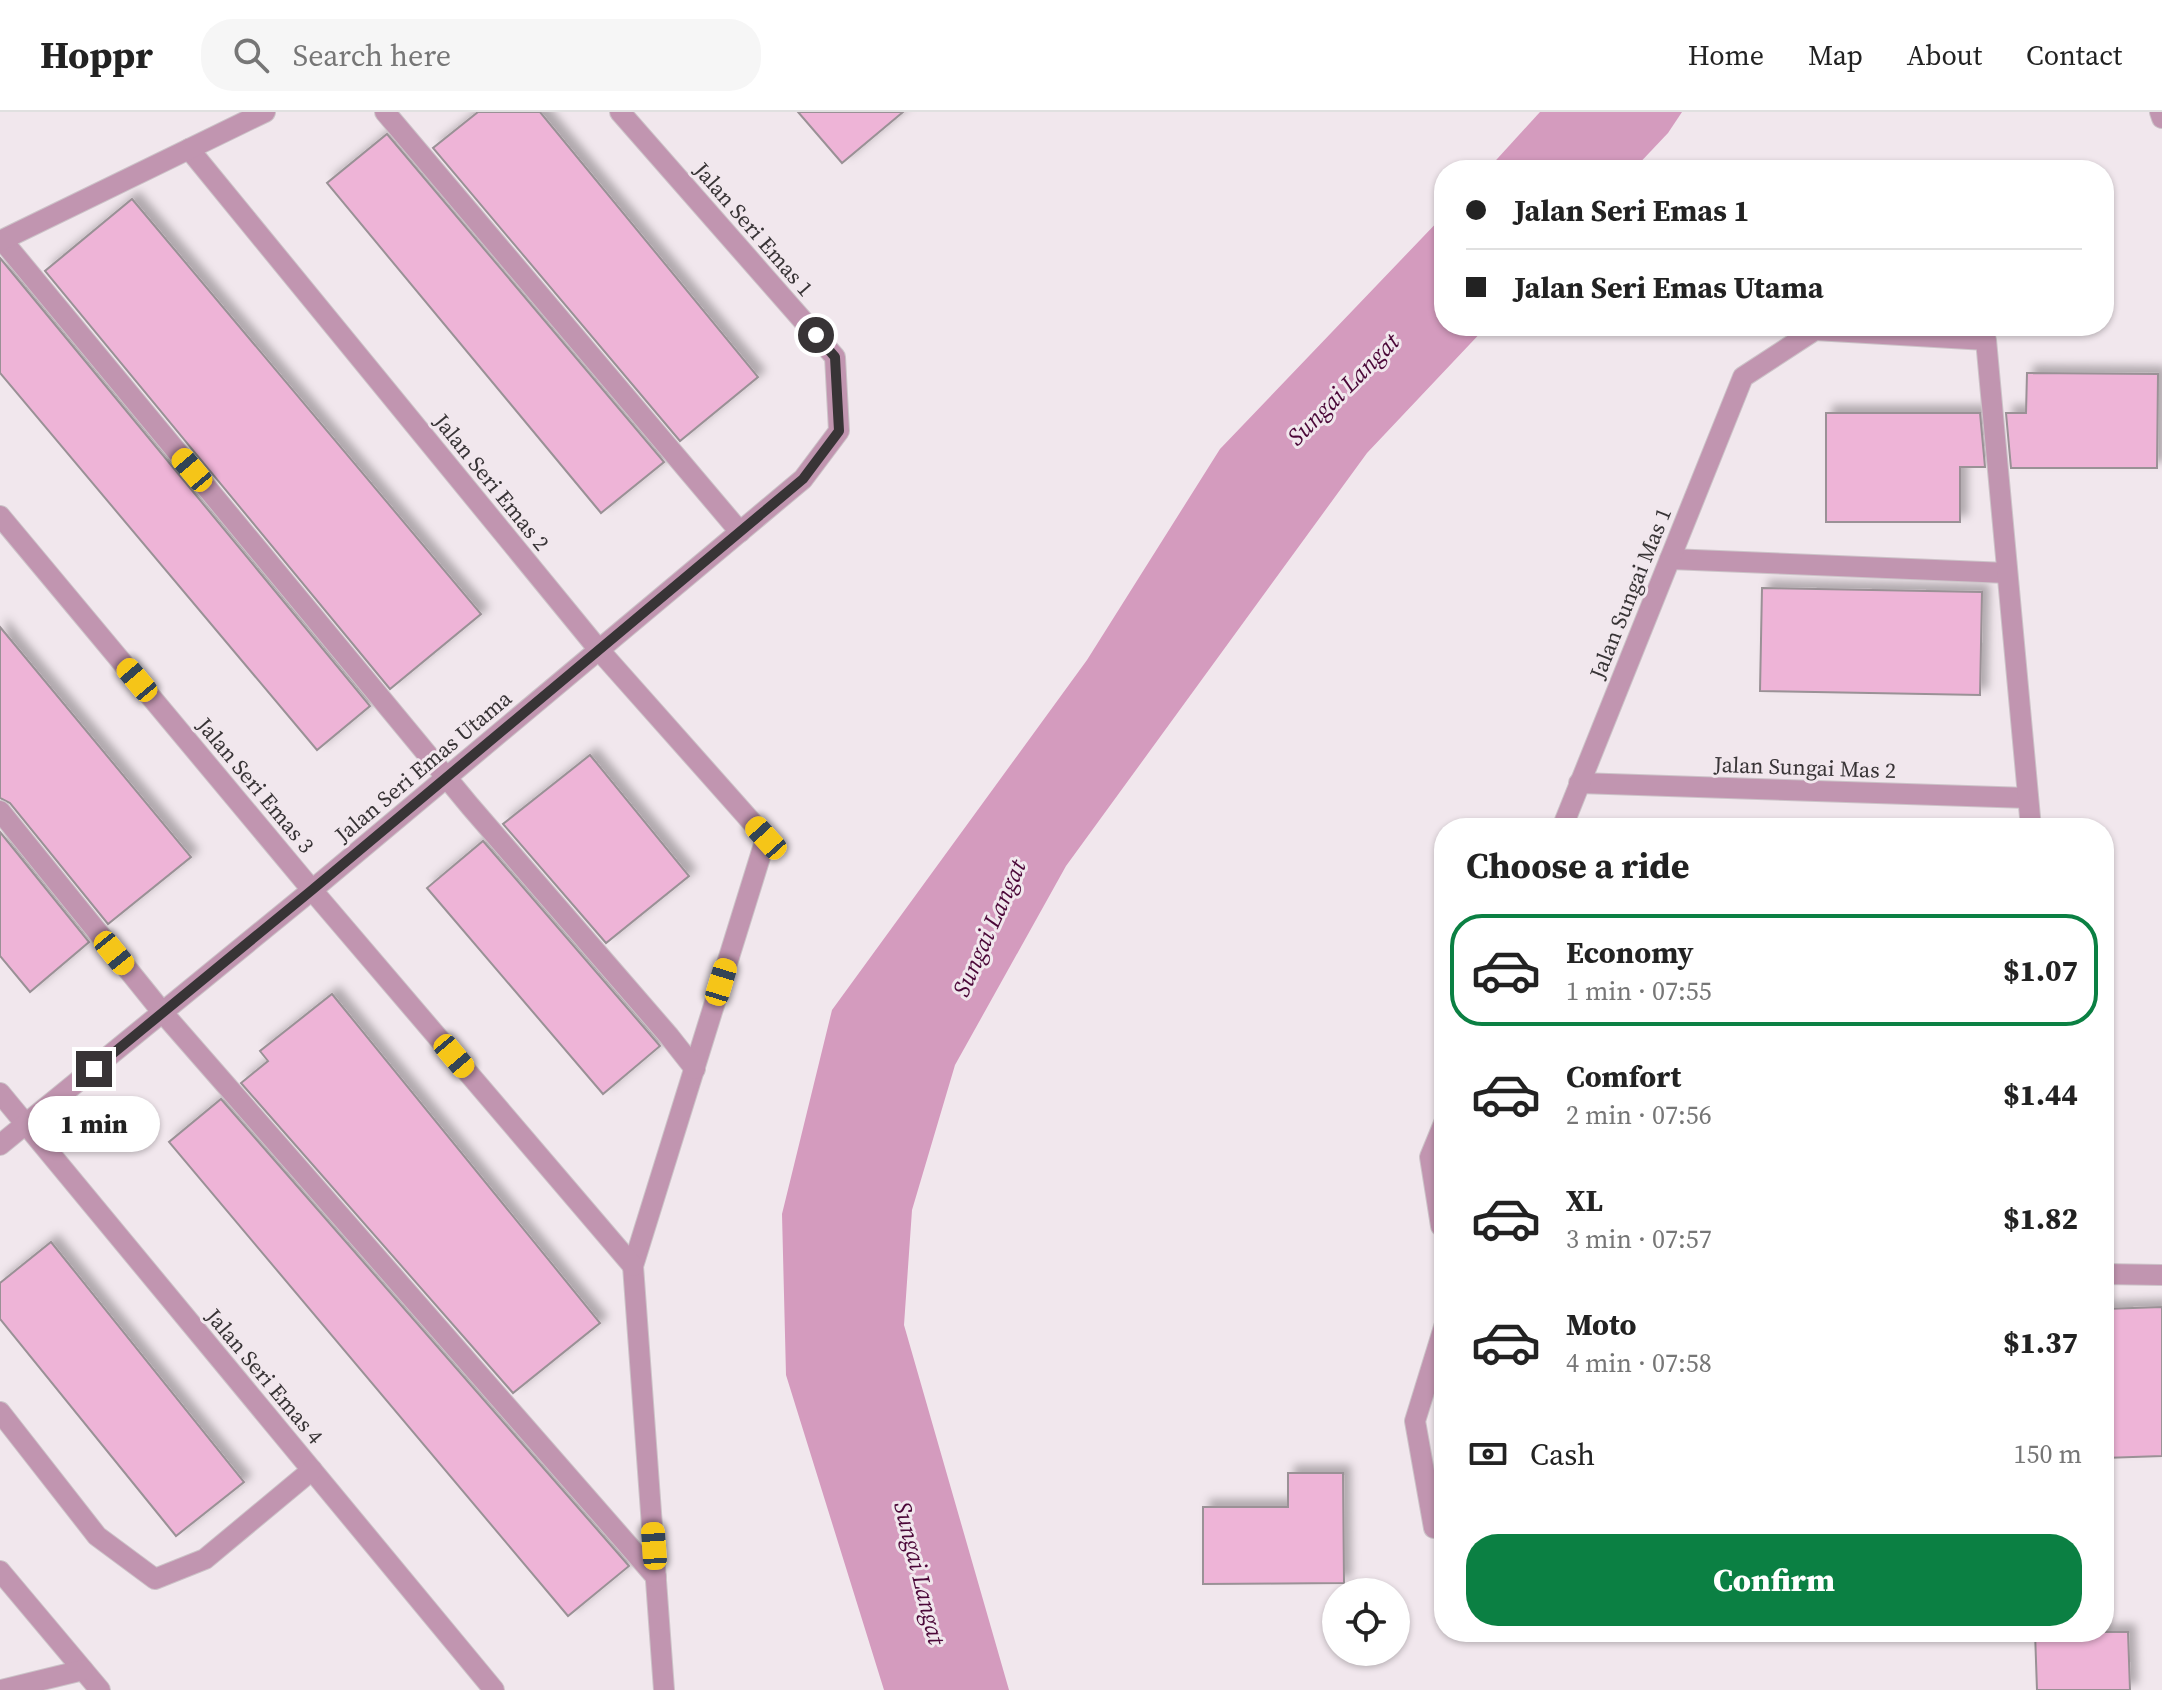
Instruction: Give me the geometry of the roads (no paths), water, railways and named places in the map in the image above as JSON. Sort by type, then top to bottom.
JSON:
[{"type":"street","points":[[265,112],[1,241],[447,778],[695,1069],[633,1266],[664,1690]]},
{"type":"street","points":[[385,112],[740,532]]},
{"type":"street","name":"Jalan Seri Emas 1","points":[[620,112],[835,357],[839,431]]},
{"type":"street","points":[[2160,112],[2162,118]]},
{"type":"street","name":"Jalan Seri Emas 2","points":[[189,149],[599,650],[766,838],[695,1069]]},
{"type":"street","name":"Jalan Sungai Mas 1","points":[[1566,818],[1743,377],[1806,336]]},
{"type":"street","name":"Jalan Sungai Mas 1","points":[[1918,336],[1986,340],[2007,573]]},
{"type":"street","name":"Jalan Seri Emas Utama","points":[[0,1145],[312,890],[803,479],[839,431]]},
{"type":"street","name":"Jalan Seri Emas 3","points":[[0,516],[312,890],[633,1266]]},
{"type":"street","points":[[1670,559],[2007,573],[2030,818]]},
{"type":"street","name":"Jalan Sungai Mas 2","points":[[1579,783],[2028,798]]},
{"type":"street","points":[[0,811],[163,1013],[656,1577]]},
{"type":"street","name":"Jalan Seri Emas 4","points":[[0,1093],[494,1690]]},
{"type":"street","points":[[1434,1147],[1430,1157],[1434,1182]]},
{"type":"street","points":[[2114,1274],[2162,1275]]},
{"type":"street","points":[[1434,1359],[1415,1421],[1434,1528]]},
{"type":"street","points":[[0,1412],[97,1536],[155,1579],[205,1559],[312,1470]]},
{"type":"street","points":[[0,1571],[100,1690]]},
{"type":"street","points":[[1,1690],[83,1670]]},
{"type":"water","points":[[1540,112],[1682,112],[1668,133],[1642,160],[1496,160]]},
{"type":"water","name":"Sungai Langat","points":[[1434,225],[1434,336],[1478,336],[1367,453],[1066,866],[955,1065],[912,1210],[904,1325],[1009,1690],[884,1690],[786,1375],[782,1214],[832,1010],[1087,660],[1220,449]]}]
